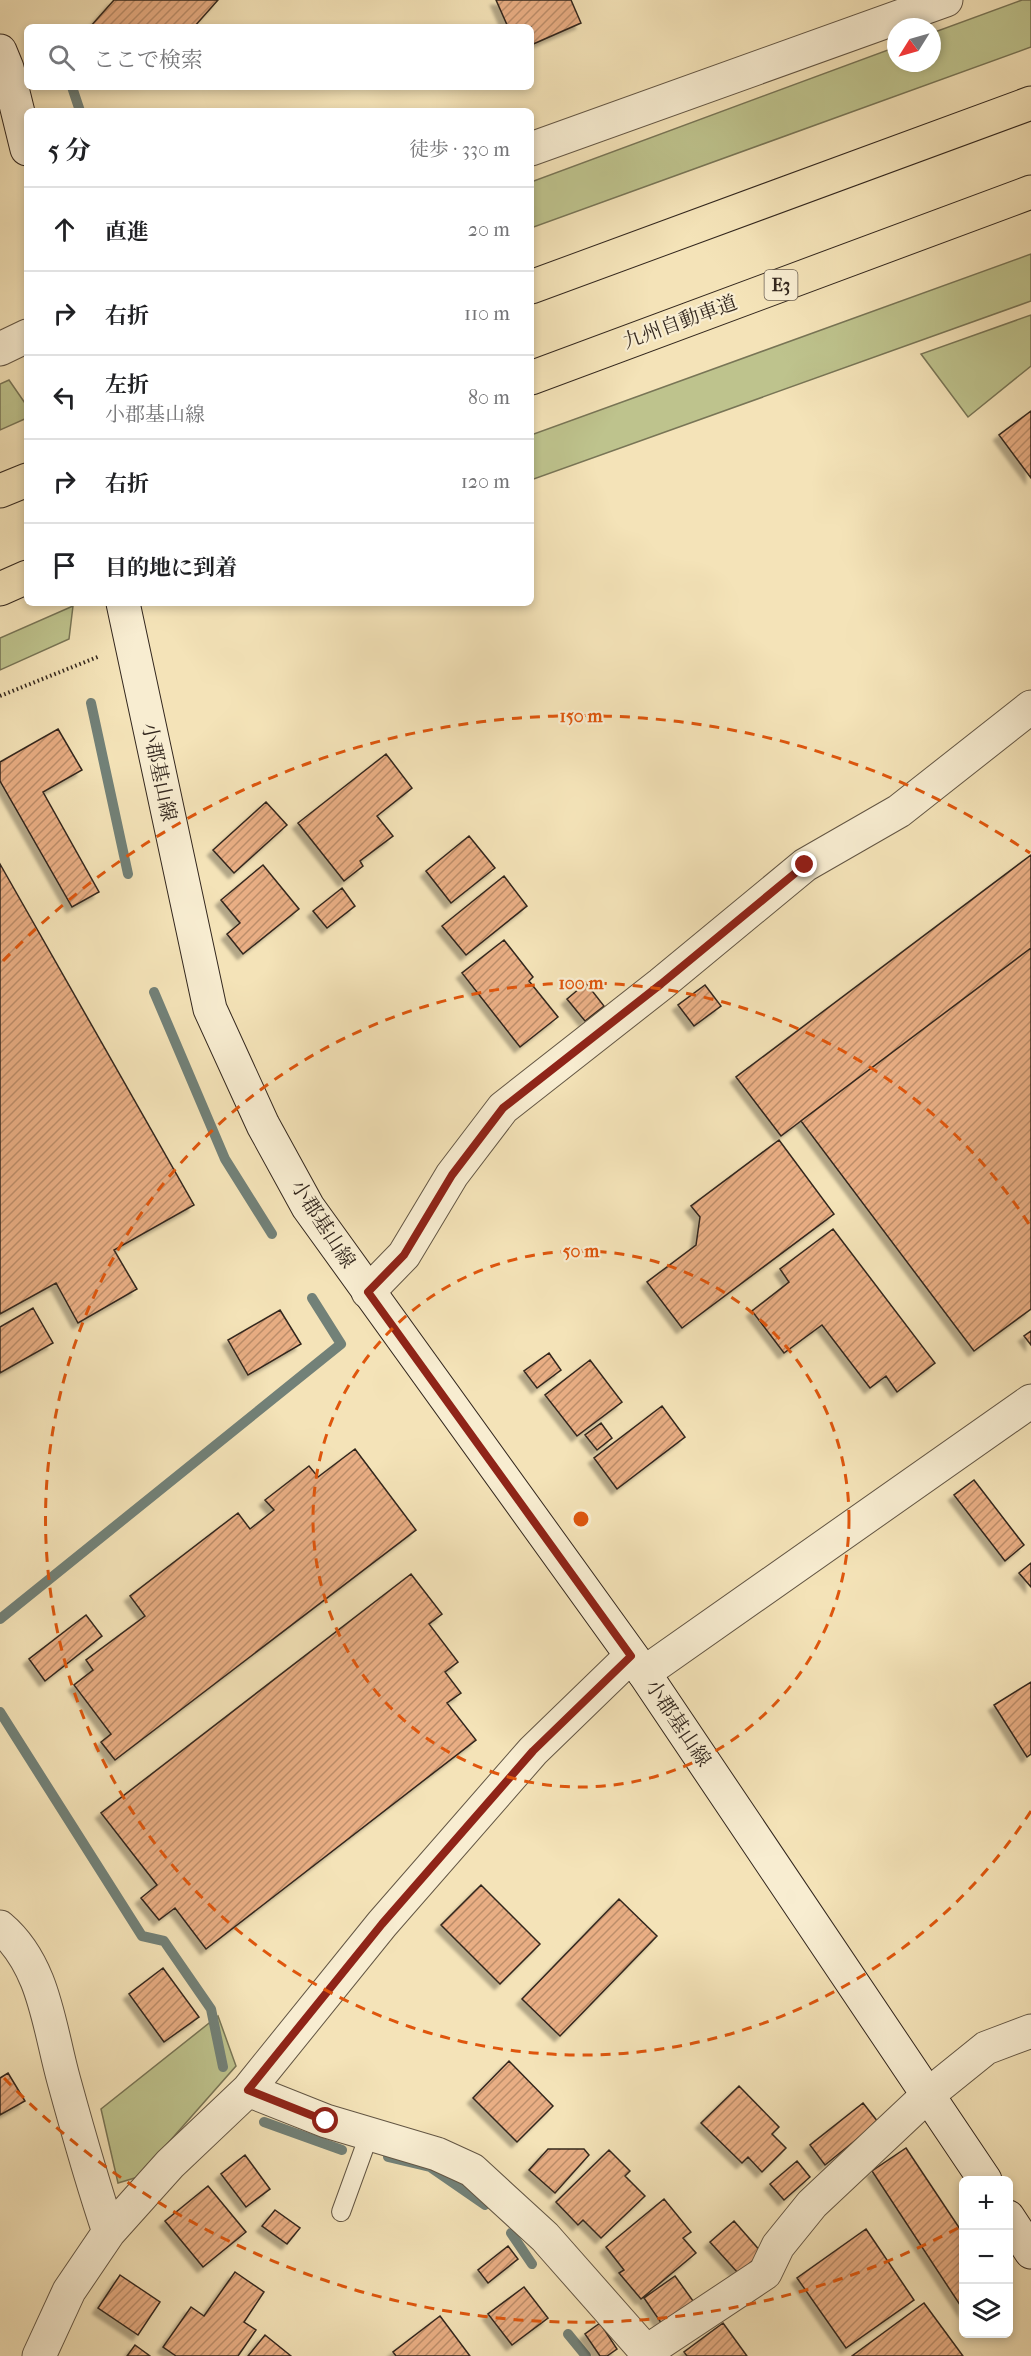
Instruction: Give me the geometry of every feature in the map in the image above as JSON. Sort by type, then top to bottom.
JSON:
[{"type":"highway","points":[[534,286],[1031,103]]},
{"type":"highway","name":"九州自動車道","points":[[534,377],[1031,192]]},
{"type":"highway","points":[[0,491],[24,481]]},
{"type":"highway","points":[[0,589],[24,578]]},
{"type":"street","points":[[534,148],[946,0]]},
{"type":"street","points":[[0,51],[7,68],[24,137]]},
{"type":"street","points":[[0,349],[24,337]]},
{"type":"street","name":"小郡基山線","points":[[124,606],[210,1010],[263,1125],[308,1207],[638,1665],[929,2094],[982,2176]]},
{"type":"street","points":[[368,1292],[404,1255],[452,1175],[503,1108],[661,984],[805,865],[899,812],[1031,707]]},
{"type":"street","points":[[39,2356],[69,2291],[109,2232],[170,2164],[248,2090],[382,1924],[533,1751],[638,1665],[765,1590],[1031,1401]]},
{"type":"street","points":[[0,1927],[11,1936],[28,1960],[40,1985],[63,2078],[109,2232]]},
{"type":"street","points":[[248,2090],[369,2135],[437,2154],[472,2170],[545,2237],[648,2354],[765,2273],[778,2246],[812,2204],[929,2094],[986,2048],[1031,2031]]},
{"type":"street","points":[[1013,2225],[1031,2252]]},
{"type":"lane","points":[[341,2212],[369,2135]]},
{"type":"path","points":[[0,696],[132,644]]},
{"type":"green space","points":[[1022,0],[1031,0],[1031,47],[534,227],[534,181],[887,50],[887,72],[941,72],[941,30]]},
{"type":"green space","points":[[1031,254],[1031,301],[534,479],[534,434]]},
{"type":"green space","points":[[1031,315],[1031,366],[968,417],[921,354]]},
{"type":"green space","points":[[9,380],[24,402],[24,419],[0,430],[0,384]]},
{"type":"green space","points":[[73,606],[69,639],[0,670],[0,638]]},
{"type":"green space","points":[[218,2016],[236,2066],[138,2177],[118,2183],[101,2109]]},
{"type":"building","points":[[114,0],[218,0],[197,24],[93,24]]},
{"type":"building","points":[[496,0],[571,0],[581,23],[534,44],[534,24],[507,24]]},
{"type":"building","points":[[1031,411],[1031,478],[999,435]]},
{"type":"building","points":[[58,729],[82,770],[43,792],[99,892],[72,907],[0,781],[0,762]]},
{"type":"building","points":[[386,754],[412,788],[377,816],[393,836],[360,861],[363,866],[344,881],[298,823]]},
{"type":"building","points":[[266,802],[287,825],[234,873],[213,850]]},
{"type":"building","points":[[469,836],[495,868],[451,903],[426,871]]},
{"type":"building","points":[[1031,855],[1031,948],[781,1136],[736,1077]]},
{"type":"building","points":[[0,864],[194,1205],[114,1250],[137,1289],[78,1323],[56,1283],[0,1314]]},
{"type":"building","points":[[263,865],[299,909],[243,954],[227,934],[240,923],[221,900]]},
{"type":"building","points":[[504,876],[527,906],[466,955],[442,926]]},
{"type":"building","points":[[342,888],[355,906],[327,928],[313,911]]},
{"type":"building","points":[[504,940],[533,977],[529,981],[558,1017],[520,1047],[462,973]]},
{"type":"building","points":[[1031,948],[1031,1309],[974,1351],[801,1121]]},
{"type":"building","points":[[586,983],[604,1006],[585,1021],[567,999]]},
{"type":"building","points":[[705,985],[721,1006],[694,1026],[678,1005]]},
{"type":"building","points":[[779,1140],[834,1214],[682,1328],[647,1282],[696,1245],[700,1217],[691,1206]]},
{"type":"building","points":[[833,1229],[935,1363],[897,1392],[886,1376],[870,1388],[822,1325],[784,1353],[752,1311],[789,1282],[780,1269]]},
{"type":"building","points":[[33,1308],[53,1343],[0,1373],[0,1327]]},
{"type":"building","points":[[280,1310],[301,1344],[248,1375],[228,1340]]},
{"type":"building","points":[[1031,1331],[1031,1345],[1024,1336]]},
{"type":"building","points":[[549,1353],[561,1370],[537,1388],[524,1371]]},
{"type":"building","points":[[590,1360],[622,1402],[577,1436],[545,1395]]},
{"type":"building","points":[[662,1406],[685,1437],[617,1489],[594,1458]]},
{"type":"building","points":[[601,1423],[612,1438],[597,1450],[585,1435]]},
{"type":"building","points":[[355,1449],[416,1530],[115,1760],[101,1742],[111,1734],[74,1685],[93,1670],[86,1660],[145,1616],[130,1596],[238,1513],[250,1529],[274,1510],[265,1500],[309,1466],[318,1477]]},
{"type":"building","points":[[974,1480],[1024,1545],[1005,1561],[954,1495]]},
{"type":"building","points":[[1031,1563],[1031,1587],[1019,1573]]},
{"type":"building","points":[[411,1574],[442,1614],[429,1624],[458,1662],[445,1672],[461,1693],[447,1703],[476,1740],[206,1949],[175,1908],[159,1920],[141,1898],[157,1885],[101,1813]]},
{"type":"building","points":[[86,1615],[102,1636],[45,1681],[29,1659]]},
{"type":"building","points":[[1031,1682],[1031,1754],[1027,1757],[994,1705]]},
{"type":"building","points":[[481,1885],[540,1944],[500,1984],[441,1925]]},
{"type":"building","points":[[619,1899],[657,1936],[560,2036],[522,1999]]},
{"type":"building","points":[[163,1968],[199,2017],[164,2042],[129,1994]]},
{"type":"building","points":[[509,2061],[553,2106],[517,2142],[473,2098]]},
{"type":"building","points":[[8,2073],[25,2101],[0,2115],[0,2078]]},
{"type":"building","points":[[739,2086],[779,2127],[772,2134],[786,2148],[762,2172],[748,2157],[742,2163],[701,2123]]},
{"type":"building","points":[[863,2103],[878,2122],[825,2165],[810,2145]]},
{"type":"building","points":[[906,2148],[959,2228],[959,2303],[872,2171]]},
{"type":"building","points":[[548,2149],[584,2149],[589,2155],[555,2193],[529,2170]]},
{"type":"building","points":[[609,2150],[630,2171],[625,2176],[645,2196],[601,2238],[583,2220],[578,2225],[556,2202]]},
{"type":"building","points":[[245,2155],[270,2189],[246,2207],[221,2174]]},
{"type":"building","points":[[797,2161],[810,2177],[784,2200],[770,2184]]},
{"type":"building","points":[[208,2186],[246,2232],[203,2267],[165,2221]]},
{"type":"building","points":[[664,2199],[691,2232],[683,2238],[696,2253],[641,2299],[619,2273],[624,2270],[606,2247]]},
{"type":"building","points":[[275,2210],[300,2228],[287,2244],[262,2226]]},
{"type":"building","points":[[734,2221],[762,2253],[738,2273],[710,2242]]},
{"type":"building","points":[[866,2229],[914,2300],[846,2348],[797,2278]]},
{"type":"building","points":[[508,2246],[518,2259],[488,2283],[478,2270]]},
{"type":"building","points":[[235,2272],[264,2292],[244,2322],[256,2330],[238,2356],[176,2356],[163,2347],[191,2307],[204,2316]]},
{"type":"building","points":[[120,2275],[160,2302],[138,2335],[98,2308]]},
{"type":"building","points":[[675,2276],[696,2305],[664,2327],[644,2298]]},
{"type":"building","points":[[524,2287],[548,2318],[512,2345],[488,2314]]},
{"type":"building","points":[[924,2303],[963,2356],[852,2356]]},
{"type":"building","points":[[440,2316],[470,2356],[396,2356],[393,2352]]},
{"type":"building","points":[[600,2323],[617,2349],[607,2356],[600,2356],[585,2334]]},
{"type":"building","points":[[723,2323],[747,2356],[687,2356],[684,2352]]},
{"type":"building","points":[[265,2335],[291,2356],[248,2356]]},
{"type":"building","points":[[135,2345],[150,2356],[127,2356]]},
{"type":"waterway","points":[[73,90],[79,108]]},
{"type":"waterway","points":[[91,703],[128,874]]},
{"type":"waterway","points":[[154,992],[225,1159],[272,1234]]},
{"type":"waterway","points":[[0,1619],[341,1344],[312,1298]]},
{"type":"waterway","points":[[0,1712],[142,1936],[164,1941],[211,2009],[223,2067]]},
{"type":"waterway","points":[[264,2122],[342,2150]]},
{"type":"waterway","points":[[388,2157],[430,2167],[485,2205]]},
{"type":"waterway","points":[[511,2233],[532,2264]]},
{"type":"waterway","points":[[568,2334],[586,2356]]},
{"type":"route","points":[[326,2121],[248,2090],[382,1924],[533,1751],[631,1656],[368,1292],[404,1255],[452,1175],[503,1108],[661,984],[805,865]]}]
